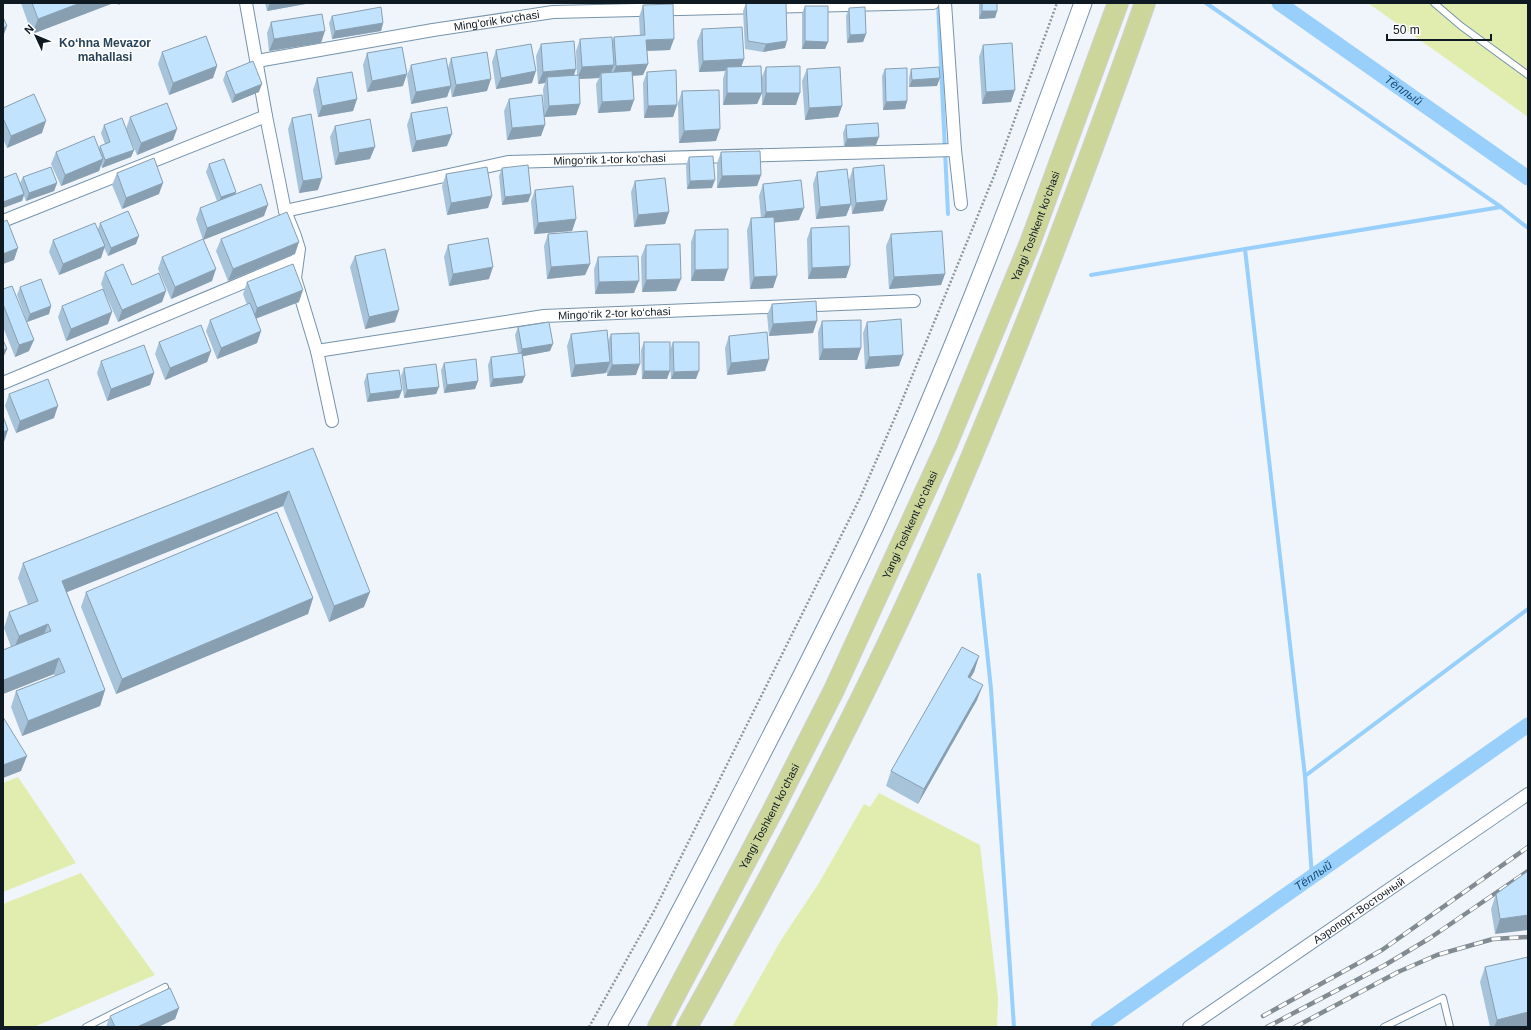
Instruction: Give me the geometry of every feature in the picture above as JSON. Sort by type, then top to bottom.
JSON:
[{"type":"highway","name":"Yangi Toshkent ko‘chasi","points":[[658,1027],[775,806],[834,690],[947,444],[1030,243],[1118,3]]},
{"type":"highway","points":[[687,1027],[797,825],[858,705],[953,499],[1012,359],[1054,252],[1145,3]]},
{"type":"main road","points":[[617,1027],[666,938],[797,685],[880,514],[955,339],[1022,170],[1083,3]]},
{"type":"street","points":[[246,3],[285,211],[299,248],[295,278],[317,351],[332,421]]},
{"type":"street","name":"Ming'orik ko'chasi","points":[[257,61],[432,30],[553,12],[932,3]]},
{"type":"street","points":[[945,3],[955,150],[961,204]]},
{"type":"street","points":[[3,221],[266,116]]},
{"type":"street","name":"Mingo‘rik 1-tor ko‘chasi","points":[[285,211],[508,162],[939,152],[955,150]]},
{"type":"street","points":[[3,383],[297,260]]},
{"type":"street","name":"Mingo‘rik 2-tor ko‘chasi","points":[[317,351],[544,316],[914,301]]},
{"type":"street","name":"Аэропорт-Восточный","points":[[1189,1027],[1528,794]]},
{"type":"lane","points":[[1434,3],[1461,26],[1528,75]]},
{"type":"lane","points":[[86,1027],[165,987]]},
{"type":"lane","points":[[1384,1027],[1443,998],[1450,1027]]},
{"type":"path","points":[[589,1027],[654,911],[860,498],[899,408],[994,176],[1057,3]]},
{"type":"green space","points":[[1368,3],[1528,3],[1528,117]]},
{"type":"green space","points":[[18,777],[76,863],[3,892],[3,783]]},
{"type":"green space","points":[[879,793],[980,845],[998,998],[997,1027],[732,1027],[781,940],[819,883],[864,804],[870,807]]},
{"type":"green space","points":[[81,873],[155,975],[34,1027],[3,1027],[3,904]]},
{"type":"building","points":[[32,3],[80,3],[38,19]]},
{"type":"building","points":[[746,3],[786,3],[787,41],[766,44],[748,41]]},
{"type":"building","points":[[982,3],[997,3],[997,11],[982,11]]},
{"type":"building","points":[[673,4],[674,39],[646,40],[648,64],[616,66],[614,37],[645,35],[643,5]]},
{"type":"building","points":[[805,6],[828,6],[828,42],[805,41]]},
{"type":"building","points":[[381,7],[383,23],[335,31],[332,16]]},
{"type":"building","points":[[865,7],[866,34],[850,35],[849,8]]},
{"type":"building","points":[[322,14],[325,31],[274,39],[271,22]]},
{"type":"building","points":[[3,17],[7,26],[3,28]]},
{"type":"building","points":[[742,27],[744,59],[703,61],[702,29]]},
{"type":"building","points":[[206,36],[217,66],[173,83],[162,52]]},
{"type":"building","points":[[612,37],[614,65],[582,67],[580,39]]},
{"type":"building","points":[[574,41],[576,69],[543,72],[541,44]]},
{"type":"building","points":[[1012,43],[1015,90],[986,92],[983,45]]},
{"type":"building","points":[[531,44],[536,71],[501,78],[496,50]]},
{"type":"building","points":[[402,47],[407,74],[372,81],[367,53]]},
{"type":"building","points":[[487,52],[491,79],[456,85],[451,58]]},
{"type":"building","points":[[446,58],[451,86],[416,92],[411,65]]},
{"type":"building","points":[[253,61],[262,84],[235,95],[226,72]]},
{"type":"building","points":[[761,66],[762,93],[727,93],[727,67]]},
{"type":"building","points":[[800,66],[800,93],[766,93],[766,67]]},
{"type":"building","points":[[840,67],[842,106],[809,108],[807,69]]},
{"type":"building","points":[[939,67],[940,78],[912,80],[911,69]]},
{"type":"building","points":[[907,68],[907,101],[886,102],[885,69]]},
{"type":"building","points":[[676,70],[677,105],[648,106],[647,72]]},
{"type":"building","points":[[632,71],[634,100],[602,102],[601,73]]},
{"type":"building","points":[[352,72],[357,99],[322,106],[317,78]]},
{"type":"building","points":[[579,75],[580,104],[549,106],[547,77]]},
{"type":"building","points":[[719,90],[720,129],[684,131],[682,91]]},
{"type":"building","points":[[34,94],[46,121],[11,136],[3,118],[3,108]]},
{"type":"building","points":[[542,95],[545,125],[512,128],[509,99]]},
{"type":"building","points":[[167,103],[177,129],[141,143],[130,117]]},
{"type":"building","points":[[447,107],[452,134],[416,141],[411,113]]},
{"type":"building","points":[[311,114],[322,178],[303,181],[292,118]]},
{"type":"building","points":[[122,118],[134,150],[105,160],[100,146],[110,142],[104,125]]},
{"type":"building","points":[[370,119],[375,147],[339,153],[335,126]]},
{"type":"building","points":[[878,123],[879,137],[847,139],[846,125]]},
{"type":"building","points":[[94,136],[103,159],[65,175],[56,152]]},
{"type":"building","points":[[760,151],[761,175],[722,176],[721,152]]},
{"type":"building","points":[[713,156],[715,180],[690,181],[689,157]]},
{"type":"building","points":[[154,158],[163,183],[126,198],[117,173]]},
{"type":"building","points":[[224,159],[236,192],[221,197],[209,164]]},
{"type":"building","points":[[528,165],[531,194],[505,197],[502,168]]},
{"type":"building","points":[[884,165],[887,200],[856,203],[853,168]]},
{"type":"building","points":[[51,167],[57,183],[29,193],[23,177]]},
{"type":"building","points":[[487,167],[492,196],[451,203],[446,174]]},
{"type":"building","points":[[847,169],[851,204],[820,207],[817,172]]},
{"type":"building","points":[[16,173],[24,194],[3,202],[3,178]]},
{"type":"building","points":[[665,178],[669,212],[638,215],[635,181]]},
{"type":"building","points":[[801,180],[804,208],[766,212],[763,184]]},
{"type":"building","points":[[261,184],[268,205],[207,228],[200,208]]},
{"type":"building","points":[[573,186],[576,219],[538,223],[535,190]]},
{"type":"building","points":[[128,211],[139,236],[111,248],[100,223]]},
{"type":"building","points":[[287,212],[299,242],[233,269],[221,239]]},
{"type":"building","points":[[774,217],[777,276],[754,277],[751,218]]},
{"type":"building","points":[[7,220],[18,248],[3,254],[3,222]]},
{"type":"building","points":[[95,223],[105,246],[63,264],[53,240]]},
{"type":"building","points":[[849,226],[850,266],[812,268],[811,228]]},
{"type":"building","points":[[728,229],[728,269],[695,270],[695,230]]},
{"type":"building","points":[[587,231],[590,264],[551,267],[548,234]]},
{"type":"building","points":[[942,231],[945,274],[894,277],[891,234]]},
{"type":"building","points":[[488,238],[493,267],[453,274],[448,245]]},
{"type":"building","points":[[203,239],[216,269],[175,287],[162,257]]},
{"type":"building","points":[[680,244],[681,279],[646,280],[646,245]]},
{"type":"building","points":[[385,249],[399,310],[369,317],[355,256]]},
{"type":"building","points":[[638,256],[639,281],[599,282],[598,257]]},
{"type":"building","points":[[123,264],[132,285],[159,273],[166,291],[122,310],[105,272]]},
{"type":"building","points":[[293,264],[303,290],[257,308],[247,282]]},
{"type":"building","points":[[41,279],[51,306],[30,314],[20,287]]},
{"type":"building","points":[[12,286],[34,340],[19,345],[3,304],[3,289]]},
{"type":"building","points":[[103,289],[112,312],[71,329],[62,306]]},
{"type":"building","points":[[816,301],[817,321],[773,324],[772,304]]},
{"type":"building","points":[[250,303],[261,331],[221,348],[210,320]]},
{"type":"building","points":[[901,319],[903,355],[869,357],[867,322]]},
{"type":"building","points":[[861,320],[861,348],[823,349],[822,321]]},
{"type":"building","points":[[549,322],[553,344],[522,349],[518,327]]},
{"type":"building","points":[[201,325],[211,351],[170,368],[159,342]]},
{"type":"building","points":[[607,330],[610,362],[575,365],[571,334]]},
{"type":"building","points":[[767,332],[769,359],[731,363],[729,336]]},
{"type":"building","points":[[639,333],[640,364],[612,365],[611,334]]},
{"type":"building","points":[[3,340],[7,349],[3,350]]},
{"type":"building","points":[[644,342],[670,342],[670,371],[644,371]]},
{"type":"building","points":[[673,342],[699,342],[699,371],[674,372]]},
{"type":"building","points":[[144,345],[154,373],[111,389],[101,361]]},
{"type":"building","points":[[522,353],[525,376],[493,379],[491,357]]},
{"type":"building","points":[[476,359],[478,381],[447,385],[444,363]]},
{"type":"building","points":[[436,364],[439,387],[407,390],[404,368]]},
{"type":"building","points":[[399,370],[402,390],[370,394],[367,374]]},
{"type":"building","points":[[48,379],[58,406],[20,421],[9,394]]},
{"type":"building","points":[[3,416],[8,430],[3,432]]},
{"type":"building","points":[[313,448],[370,592],[334,606],[289,491],[62,581],[105,690],[28,721],[16,691],[65,672],[59,658],[4,680],[3,650],[51,631],[48,624],[19,636],[9,612],[38,601],[23,563]]},
{"type":"building","points":[[277,512],[313,598],[122,679],[86,592]]},
{"type":"building","points":[[962,647],[979,656],[968,677],[983,685],[924,789],[891,771]]},
{"type":"building","points":[[3,717],[27,756],[3,765]]},
{"type":"building","points":[[1528,871],[1528,915],[1500,919],[1496,894]]},
{"type":"building","points":[[1528,957],[1528,1012],[1497,1020],[1485,967]]},
{"type":"building","points":[[170,988],[179,1008],[137,1027],[115,1027],[110,1016]]},
{"type":"waterway","points":[[938,3],[948,214]]},
{"type":"waterway","points":[[1206,3],[1501,207],[1528,228]]},
{"type":"waterway","name":"Тёплый","points":[[1279,3],[1528,178]]},
{"type":"waterway","points":[[1091,275],[1501,207]]},
{"type":"waterway","points":[[1245,249],[1305,776],[1312,877]]},
{"type":"waterway","points":[[979,575],[991,689],[1014,1027]]},
{"type":"waterway","points":[[1305,776],[1528,609]]},
{"type":"waterway","name":"Тёплый","points":[[1098,1027],[1528,725]]},
{"type":"railway","points":[[1263,1016],[1382,950],[1528,847]]},
{"type":"railway","points":[[1267,1027],[1385,965],[1430,938],[1528,871]]},
{"type":"railway","points":[[1295,1027],[1398,972],[1437,955],[1493,939],[1528,937]]},
{"type":"district","name":"Koʻhna Mevazor mahallasi","points":[[105,50]]}]
